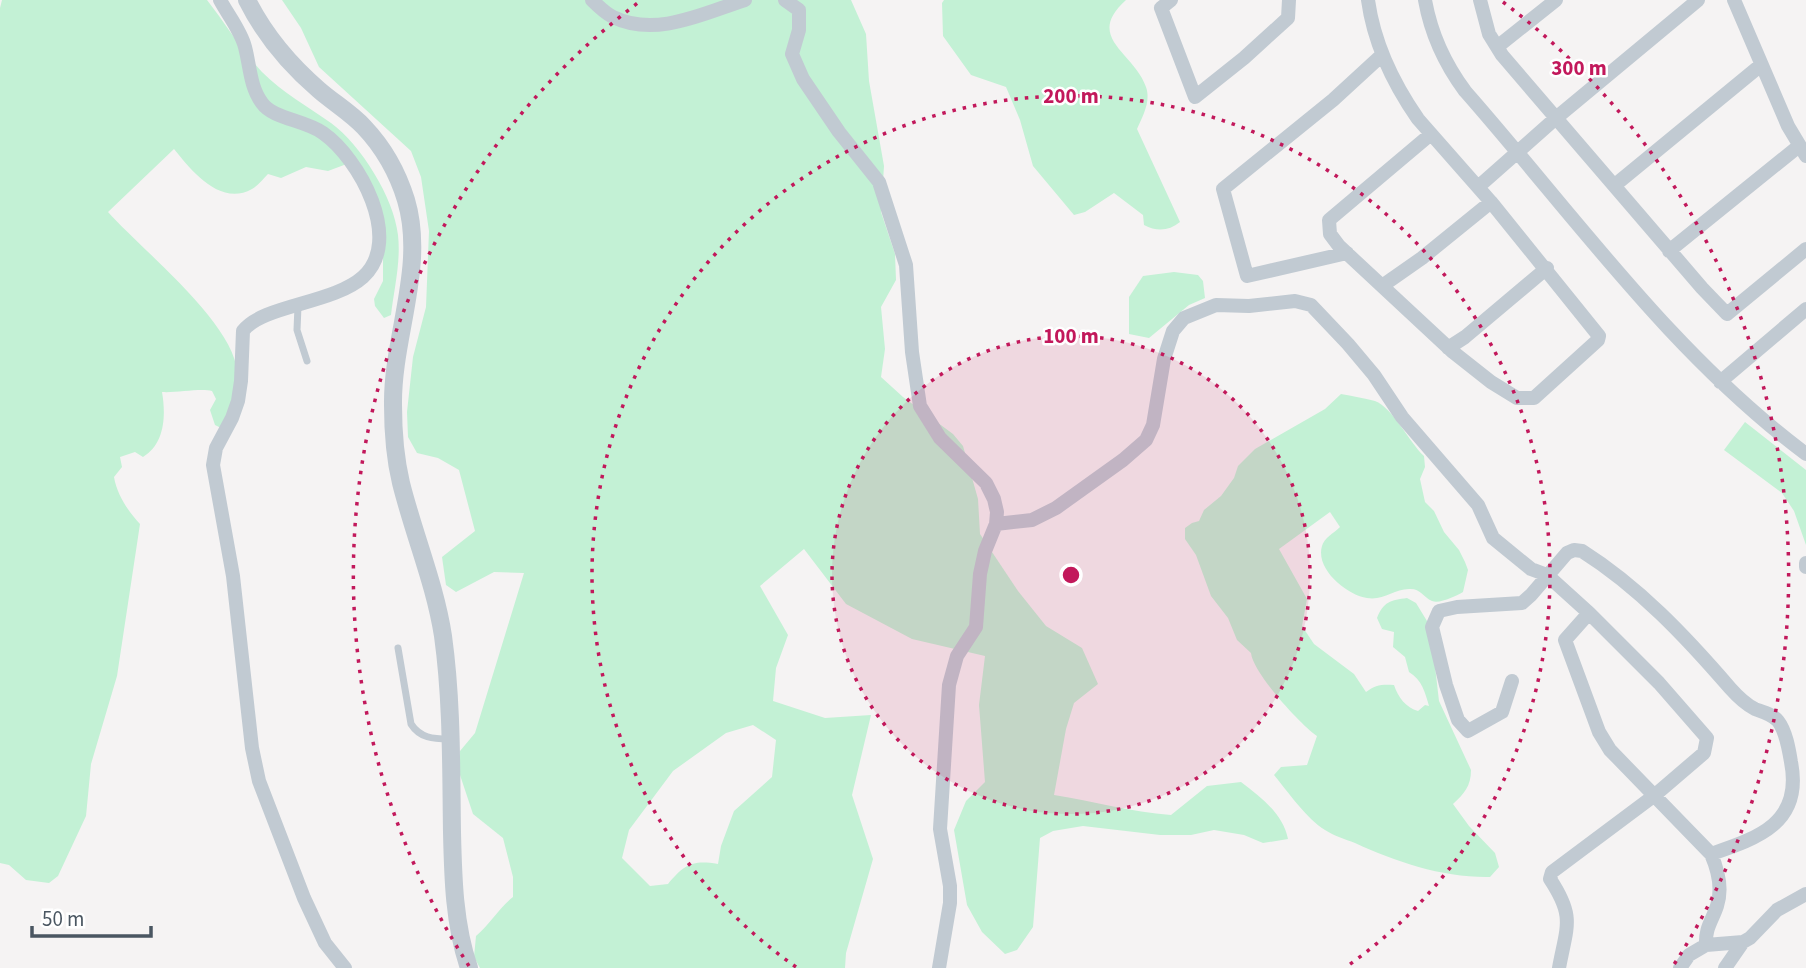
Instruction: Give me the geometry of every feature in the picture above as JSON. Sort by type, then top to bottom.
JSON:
[{"type":"street","points":[[220,0],[242,39],[255,90],[264,106],[276,115],[306,123],[333,141],[360,174],[374,206],[378,244],[376,260],[361,279],[344,290],[268,315],[249,324],[243,331],[238,401],[216,448],[213,465],[233,576],[252,747],[259,782],[311,916],[325,943],[345,968]]},
{"type":"street","points":[[247,0],[285,57],[319,90],[359,122],[373,138],[391,167],[405,199],[412,247],[393,377],[393,426],[401,482],[433,586],[443,635],[450,739],[453,881],[462,944],[469,968]]},
{"type":"street","points":[[592,0],[612,17],[635,25],[678,23],[745,0]]},
{"type":"street","points":[[785,0],[799,10],[799,30],[792,54],[803,79],[839,132],[879,182],[891,217],[906,265],[912,352],[920,406],[940,438],[986,483],[997,512],[996,524],[985,551],[980,574],[976,627],[953,665],[949,685],[940,820],[950,903],[939,968]]},
{"type":"street","points":[[1171,0],[1161,8],[1195,97],[1288,18],[1289,0]]},
{"type":"street","points":[[1368,0],[1382,55],[1405,100],[1547,268],[1600,336],[1534,398],[1517,398],[1491,382],[1448,348],[1347,254],[1330,234],[1329,220],[1431,134]]},
{"type":"street","points":[[1425,0],[1437,42],[1452,73],[1641,297],[1720,382],[1806,454]]},
{"type":"street","points":[[1480,0],[1482,15],[1497,47],[1669,251],[1727,314],[1806,249]]},
{"type":"street","points":[[1497,47],[1556,0]]},
{"type":"street","points":[[1478,187],[1698,0]]},
{"type":"street","points":[[1669,251],[1802,151],[1734,0]]},
{"type":"street","points":[[1347,254],[1247,276],[1223,189],[1332,100],[1382,55]]},
{"type":"street","points":[[1615,185],[1761,65]]},
{"type":"street","points":[[1382,286],[1422,258],[1491,201]]},
{"type":"street","points":[[1448,348],[1465,337],[1547,268]]},
{"type":"street","points":[[996,524],[1032,520],[1056,508],[1146,440],[1153,425],[1164,359],[1173,331],[1184,318],[1216,305],[1249,306],[1295,301],[1311,305],[1374,375],[1402,417],[1478,505],[1493,538],[1531,569],[1547,575],[1589,612],[1659,683],[1707,738],[1704,753],[1655,795],[1552,872],[1550,878],[1564,900],[1568,916],[1559,968]]},
{"type":"street","points":[[1720,382],[1806,309]]},
{"type":"street","points":[[1511,681],[1502,712],[1468,731],[1458,720],[1446,685],[1432,627],[1439,611],[1457,607],[1521,603],[1567,553],[1574,550],[1581,551],[1604,565],[1645,597],[1746,704],[1779,722],[1789,754],[1794,782],[1792,796],[1784,814],[1764,834],[1711,854]]},
{"type":"street","points":[[1589,612],[1564,640],[1599,732],[1610,750],[1711,854],[1718,877],[1719,892],[1717,905],[1707,926],[1706,945]]},
{"type":"street","points":[[1680,968],[1689,955],[1706,945],[1743,942],[1750,938],[1777,910],[1806,894]]},
{"type":"street","points":[[1725,968],[1743,942]]},
{"type":"lane","points":[[298,306],[297,330],[307,361]]},
{"type":"lane","points":[[398,648],[411,724],[416,732],[423,736],[450,739]]},
{"type":"green space","points":[[2,0],[207,0],[262,72],[331,123],[354,145],[383,189],[395,220],[399,245],[391,315],[384,318],[375,306],[374,299],[383,281],[383,251],[352,162],[328,171],[306,167],[281,178],[268,174],[252,189],[229,193],[207,184],[174,149],[108,212],[204,310],[232,353],[237,379],[223,429],[215,425],[210,410],[216,399],[212,391],[162,392],[164,419],[156,445],[143,457],[135,452],[120,457],[122,467],[114,477],[115,484],[131,514],[140,524],[117,676],[91,764],[86,816],[58,876],[49,883],[26,880],[9,865],[0,863]]},
{"type":"green space","points":[[282,0],[851,0],[866,34],[869,81],[884,166],[881,212],[895,254],[896,280],[881,307],[885,349],[881,377],[953,434],[963,446],[978,499],[980,534],[1018,591],[1046,626],[1082,648],[1098,684],[1074,703],[1066,729],[1054,795],[1171,815],[1207,786],[1241,782],[1276,814],[1288,839],[1263,843],[1244,835],[1214,830],[1191,835],[1160,835],[1083,826],[1053,831],[1040,838],[1033,927],[1017,950],[1005,954],[982,932],[967,905],[954,830],[966,801],[985,782],[979,705],[985,656],[912,639],[846,604],[804,549],[760,586],[788,635],[776,668],[773,701],[825,718],[871,715],[852,795],[873,859],[846,953],[845,968],[480,968],[474,957],[476,936],[513,897],[513,877],[503,838],[473,814],[460,775],[460,751],[475,733],[524,573],[494,572],[456,592],[446,585],[442,557],[475,531],[459,470],[438,458],[417,453],[408,437],[407,412],[413,357],[426,307],[429,231],[421,177],[411,151],[319,67],[301,28]],"holes":[[[753,725],[776,740],[772,777],[734,811],[721,846],[718,864],[695,863],[684,868],[668,884],[650,886],[622,858],[629,830],[673,771],[726,733]]]},
{"type":"green space","points":[[944,0],[1126,0],[1114,13],[1110,25],[1111,35],[1146,87],[1147,103],[1137,129],[1180,222],[1163,230],[1144,225],[1143,215],[1114,193],[1085,212],[1074,215],[1033,166],[1020,120],[1006,87],[971,75],[943,36]]},
{"type":"green space","points":[[1174,272],[1198,275],[1203,281],[1205,298],[1189,305],[1149,338],[1129,334],[1129,297],[1143,276]]},
{"type":"green space","points":[[1341,394],[1382,405],[1424,456],[1425,467],[1420,479],[1425,502],[1434,511],[1444,532],[1459,550],[1468,570],[1463,592],[1443,601],[1432,601],[1413,589],[1378,598],[1359,596],[1334,580],[1323,563],[1323,543],[1340,527],[1330,512],[1279,549],[1307,599],[1302,626],[1314,644],[1354,674],[1366,692],[1379,686],[1394,685],[1403,701],[1418,711],[1425,705],[1429,706],[1424,691],[1409,672],[1405,657],[1393,647],[1394,632],[1382,629],[1377,618],[1382,608],[1392,601],[1407,598],[1416,603],[1427,621],[1439,701],[1471,770],[1466,789],[1453,804],[1469,826],[1495,853],[1499,867],[1490,877],[1455,875],[1404,862],[1332,834],[1305,812],[1274,775],[1281,767],[1307,765],[1317,736],[1278,698],[1260,673],[1251,653],[1237,640],[1228,618],[1211,596],[1196,555],[1185,539],[1185,528],[1199,521],[1204,510],[1221,496],[1234,478],[1238,466],[1255,449],[1325,409]]},
{"type":"green space","points":[[1745,422],[1806,470],[1806,545],[1794,511],[1782,493],[1724,450]]}]
